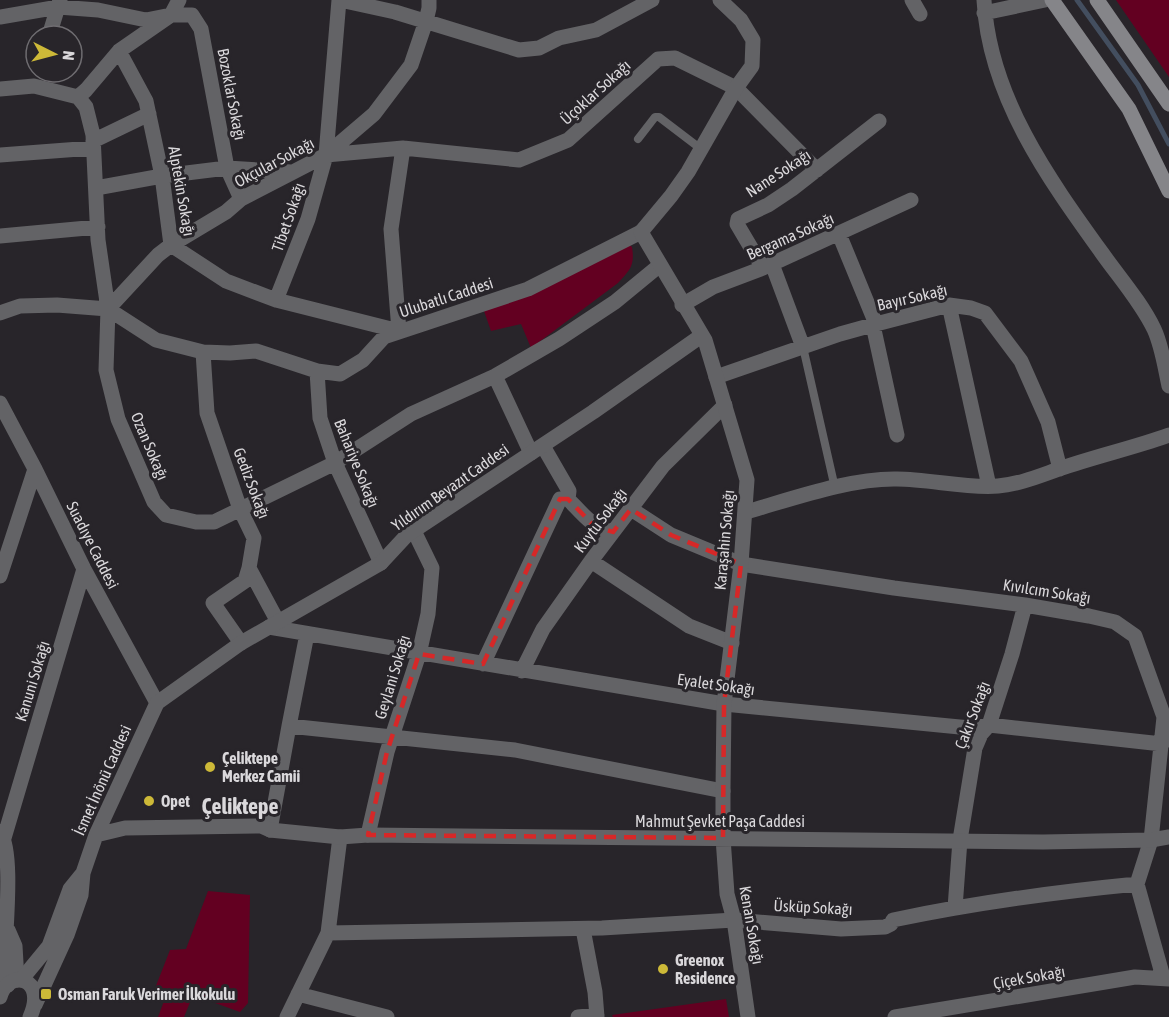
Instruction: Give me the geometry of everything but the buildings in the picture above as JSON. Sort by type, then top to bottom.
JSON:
[{"type":"main road","points":[[1052,0],[1129,109],[1169,191]]},
{"type":"main road","points":[[1097,0],[1169,104]]},
{"type":"street","points":[[78,96],[86,90],[119,51],[171,15],[179,0]]},
{"type":"street","points":[[339,0],[426,21],[519,50],[540,48],[559,38],[596,30],[652,0]]},
{"type":"street","name":"Tibet Sokağı","points":[[276,300],[308,219],[326,155],[339,0]]},
{"type":"street","name":"Okçular Sokağı","points":[[108,309],[158,255],[171,245],[226,212],[241,199],[326,155],[375,114],[411,65],[426,21],[429,0]]},
{"type":"street","name":"Ulubatlı Caddesi","points":[[0,313],[20,306],[57,305],[108,309],[156,340],[203,352],[256,351],[317,371],[340,374],[363,360],[384,337],[528,289],[641,232],[671,196],[736,88],[752,66],[753,40],[741,20],[720,0]]},
{"type":"street","points":[[912,0],[920,14]]},
{"type":"street","points":[[1044,0],[984,6],[989,48],[1022,133],[1034,154],[1155,330],[1169,386]]},
{"type":"street","points":[[0,17],[59,4],[146,20],[171,15]]},
{"type":"street","points":[[53,24],[59,4]]},
{"type":"street","name":"Bozoklar Sokağı","points":[[171,15],[192,15],[201,29],[227,168],[241,199]]},
{"type":"street","name":"Alptekin Sokağı","points":[[119,51],[146,101],[162,176],[171,245],[226,281],[276,300],[399,331]]},
{"type":"street","name":"Üçoklar Sokağı","points":[[326,155],[403,148],[519,160],[568,140],[658,59],[675,58],[736,88],[817,170]]},
{"type":"street","points":[[0,88],[24,84]]},
{"type":"street","points":[[39,84],[78,96],[86,107],[91,123],[98,227],[108,309]]},
{"type":"street","points":[[0,155],[93,145],[149,114]]},
{"type":"street","name":"Nane Sokağı","points":[[767,266],[737,224],[738,219],[768,205],[879,121]]},
{"type":"street","points":[[399,331],[391,229],[403,148]]},
{"type":"street","points":[[96,188],[162,176],[227,168],[291,172]]},
{"type":"street","name":"Bergama Sokağı","points":[[682,304],[713,287],[767,266],[911,200]]},
{"type":"street","points":[[0,236],[98,227]]},
{"type":"street","name":"Karaşahin Sokağı","points":[[641,232],[705,340],[747,480],[741,564],[724,704],[723,838]]},
{"type":"street","points":[[839,234],[874,324],[897,435]]},
{"type":"street","name":"Ozan Sokağı","points":[[108,309],[106,370],[118,418],[154,502],[166,515],[196,522],[214,522],[335,463],[411,414],[495,376],[559,339],[615,302],[660,265]]},
{"type":"street","points":[[767,266],[802,347]]},
{"type":"street","points":[[949,305],[989,486]]},
{"type":"street","name":"Bayır Sokağı","points":[[716,377],[874,324],[949,305],[971,308],[985,314],[1021,361],[1048,422],[1060,469]]},
{"type":"street","name":"Yıldırım Beyazıt Caddesi","points":[[157,703],[241,643],[381,563],[414,531],[701,336]]},
{"type":"street","name":"Gediz Sokağı","points":[[203,352],[207,413],[240,509],[254,538],[249,568]]},
{"type":"street","name":"Bahariye Sokağı","points":[[317,371],[320,418],[335,463],[381,563]]},
{"type":"street","points":[[495,376],[537,449],[569,491],[568,499]]},
{"type":"street","name":"Kuytu Sokağı","points":[[522,671],[543,629],[663,466],[724,405]]},
{"type":"street","name":"Suadıye Caddesi","points":[[2,413],[35,469],[84,569],[157,703]]},
{"type":"street","points":[[746,512],[870,480],[898,479],[989,486],[1031,481],[1060,469],[1169,435]]},
{"type":"street","points":[[0,576],[35,469]]},
{"type":"street","points":[[568,499],[593,525],[613,532]]},
{"type":"street","points":[[483,664],[560,500],[568,499]]},
{"type":"street","name":"Kıvılcım Sokağı","points":[[631,509],[671,535],[741,564],[894,588],[1025,605],[1115,622],[1135,636],[1164,717],[1151,840]]},
{"type":"street","name":"Geylani Sokağı","points":[[368,835],[392,737],[419,654],[428,614],[432,568],[414,531]]},
{"type":"street","points":[[591,561],[689,626],[732,643]]},
{"type":"street","points":[[249,568],[273,625]]},
{"type":"street","points":[[241,643],[213,603],[245,581],[249,568]]},
{"type":"street","name":"Kanuni Sokağı","points":[[2,835],[84,569]]},
{"type":"street","name":"Çakır Sokağı","points":[[955,908],[960,840],[975,748],[981,734],[989,725],[1025,605]]},
{"type":"street","name":"Eyalet Sokağı","points":[[273,625],[419,654],[724,704],[970,728],[989,725],[1162,744]]},
{"type":"street","points":[[270,830],[307,633]]},
{"type":"street","name":"İsmet İnönü Caddesi","points":[[33,1011],[67,935],[81,895],[83,873],[96,835],[157,703]]},
{"type":"street","points":[[289,726],[515,750],[723,791]]},
{"type":"street","name":"Mahmut Şevket Paşa Caddesi","points":[[96,835],[125,828],[261,826],[270,830],[340,837],[368,835],[1043,842],[1151,840],[1169,837]]},
{"type":"street","points":[[2,835],[7,878],[6,924],[15,946],[8,988]]},
{"type":"street","points":[[287,1017],[328,933],[340,837]]},
{"type":"street","name":"Kenan Sokağı","points":[[723,838],[727,894],[734,920],[748,1017]]},
{"type":"street","points":[[1151,840],[1137,884],[1166,978]]},
{"type":"street","name":"İsmet İnönü Caddesi","points":[[8,988],[49,946],[70,889],[83,873]]},
{"type":"street","name":"Üsküp Sokağı","points":[[328,933],[583,929],[734,920],[841,929],[885,927],[893,920],[955,908],[1059,892],[1137,884]]},
{"type":"street","points":[[578,1017],[597,1016],[583,929]]},
{"type":"street","name":"Çiçek Sokağı","points":[[895,1017],[1135,976],[1166,978]]},
{"type":"street","name":"İsmet İnönü Caddesi","points":[[8,988],[29,984],[34,990],[33,1011]]},
{"type":"street","points":[[298,994],[387,1017]]},
{"type":"lane","points":[[638,140],[655,117],[659,117],[701,149]]},
{"type":"lane","points":[[802,347],[835,488]]},
{"type":"highlighted area","points":[[560,499],[568,499],[593,525],[613,532],[631,509],[671,535],[741,564],[724,704],[723,838],[368,835],[387,752],[419,654],[483,664]]},
{"type":"shaded area","points":[[1116,0],[1169,0],[1169,77]]},
{"type":"shaded area","points":[[627,243],[632,247],[633,259],[631,267],[618,283],[531,348],[521,324],[491,331],[484,311]]},
{"type":"shaded area","points":[[208,891],[250,895],[248,1003],[240,1012],[193,995],[184,1017],[158,1017],[164,1001],[152,996],[170,950],[186,949]]},
{"type":"shaded area","points":[[726,999],[729,1017],[613,1017],[612,1015]]},
{"type":"waterway","points":[[1077,0],[1138,85],[1169,144]]},
{"type":"place","name":"Çeliktepe Merkez Camii","points":[[210,767]]},
{"type":"place","name":"Opet","points":[[149,801]]},
{"type":"place","name":"Greenox Residence","points":[[663,969]]},
{"type":"place","name":"Osman Faruk Verimer İlkokulu","points":[[46,994]]},
{"type":"district","name":"Çeliktepe","points":[[240,806]]}]
